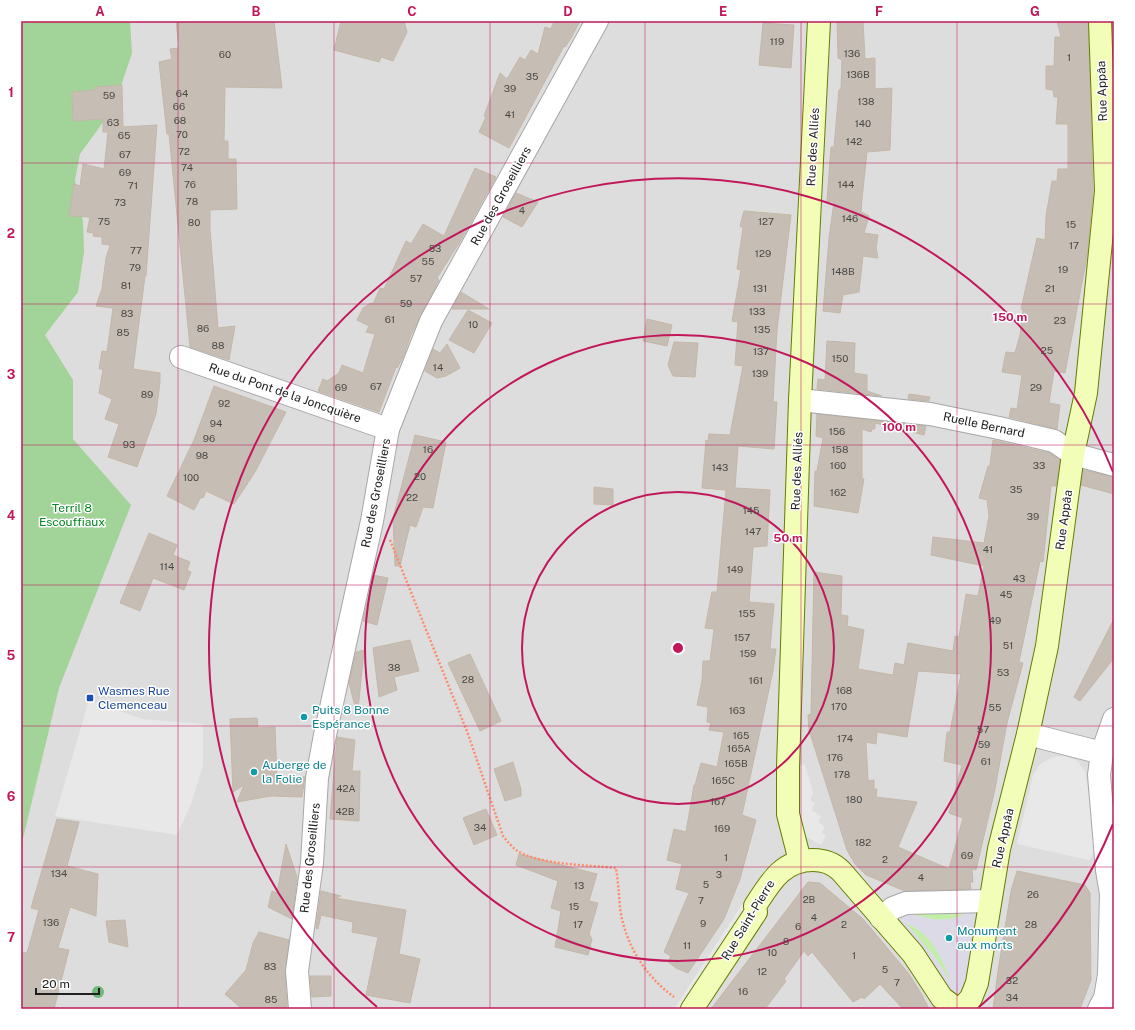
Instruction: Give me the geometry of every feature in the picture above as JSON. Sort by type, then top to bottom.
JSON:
[{"type":"street","name":"Rue des Groseilliers","points":[[300,1009],[297,970],[312,863],[317,778],[325,734],[372,521],[388,429],[431,320],[597,21]]},
{"type":"street","name":"Rue des Alliés","points":[[800,862],[789,820],[787,785],[800,400],[819,21]]},
{"type":"street","name":"Rue Appâa","points":[[961,1009],[971,998],[977,983],[999,849],[1028,734],[1047,646],[1073,454],[1086,393],[1106,191],[1100,21]]},
{"type":"street","name":"Rue du Pont de la Joncquière","points":[[181,358],[388,429]]},
{"type":"street","name":"Ruelle Bernard","points":[[800,400],[821,400],[938,415],[1054,441],[1073,454],[1114,465]]},
{"type":"street","points":[[1099,1009],[1105,998],[1109,975],[1112,894],[1107,870],[1099,775],[1102,753],[1114,719]]},
{"type":"street","points":[[1028,734],[1102,753]]},
{"type":"street","points":[[800,862],[821,860],[836,866],[913,954],[942,998],[957,1009]]},
{"type":"street","name":"Rue Saint-Pierre","points":[[685,1005],[756,912],[755,906],[776,875],[785,868],[800,862]]},
{"type":"street","points":[[881,918],[893,908],[906,903],[990,901]]},
{"type":"path","points":[[390,540],[468,734],[503,836],[516,849],[529,856],[561,863],[616,868],[621,909],[631,947],[653,979],[685,1005]]},
{"type":"shaded area","points":[[21,21],[1114,21],[1114,1009],[21,1009]]},
{"type":"shaded area","points":[[89,700],[142,719],[203,724],[203,765],[191,804],[177,835],[55,816]]},
{"type":"shaded area","points":[[1065,756],[1077,761],[1085,771],[1097,848],[1089,860],[1017,844],[1033,775],[1040,764],[1053,757]]},
{"type":"shaded area","points":[[805,764],[813,793],[810,800],[815,803],[812,810],[821,816],[818,822],[825,827],[822,833],[826,836],[821,845],[805,836],[798,819],[798,766]]},
{"type":"shaded area","points":[[743,903],[749,907],[681,1009],[674,1009]]},
{"type":"shaded area","points":[[914,907],[965,907],[975,915],[978,921],[968,981],[964,988],[955,991],[948,988],[927,955],[902,925],[900,920],[902,913]],"holes":[[[908,912],[965,913],[967,912],[964,915],[952,919],[936,920]],[[904,921],[917,928],[931,941],[942,960],[952,984],[935,958]]]},
{"type":"green space","name":"Terril 8 Escouffiaux","points":[[21,21],[130,21],[132,53],[114,107],[80,154],[75,180],[83,222],[84,252],[78,292],[45,335],[73,380],[73,439],[131,505],[59,688],[21,847]]},
{"type":"green space","points":[[911,913],[964,914],[951,919],[938,920]]},
{"type":"green space","points":[[906,923],[922,933],[934,947],[944,964],[951,982],[936,958]]},
{"type":"building","points":[[176,21],[274,21],[282,88],[225,87],[224,141],[228,141],[228,159],[236,159],[237,209],[210,210],[210,229],[218,328],[235,326],[229,360],[190,347],[169,134],[167,134],[159,62],[172,59],[170,49],[179,48]]},
{"type":"building","points":[[341,21],[404,21],[407,32],[393,61],[381,57],[379,62],[334,50]]},
{"type":"building","points":[[554,21],[580,21],[571,38],[565,47],[564,46],[509,148],[479,132],[486,117],[484,116],[500,73],[507,79],[520,57],[525,60],[531,50],[538,54],[545,27],[551,29]]},
{"type":"building","points":[[837,21],[863,21],[865,59],[875,58],[875,89],[892,88],[890,150],[867,152],[862,199],[861,212],[869,216],[864,233],[878,235],[876,248],[878,258],[863,256],[859,292],[843,295],[840,313],[823,311],[829,238],[834,202],[827,201],[831,147],[834,147],[839,90],[841,89],[842,60],[838,58]]},
{"type":"building","points":[[1057,21],[1088,21],[1093,191],[1087,256],[1065,373],[1054,371],[1049,403],[1060,405],[1057,429],[1009,417],[1011,408],[1017,409],[1022,375],[1002,372],[1006,352],[1015,353],[1020,335],[1023,309],[1021,309],[1037,238],[1045,240],[1046,216],[1052,181],[1057,181],[1058,169],[1068,169],[1068,124],[1056,124],[1058,97],[1054,97],[1053,90],[1046,89],[1046,66],[1054,66],[1055,37],[1061,37]]},
{"type":"building","points":[[763,23],[794,25],[791,68],[759,65]]},
{"type":"building","points":[[122,85],[123,127],[157,125],[146,276],[133,369],[160,373],[160,382],[156,414],[137,467],[108,457],[119,424],[105,419],[112,399],[99,393],[103,369],[99,369],[102,351],[107,352],[113,308],[96,306],[102,289],[106,258],[110,245],[102,244],[102,237],[93,236],[94,233],[87,232],[90,217],[69,216],[74,184],[80,186],[83,164],[104,169],[108,132],[103,132],[103,119],[73,121],[72,92],[95,90],[95,87]]},
{"type":"building","points":[[475,168],[496,177],[461,240],[437,278],[439,280],[411,335],[403,357],[397,368],[396,367],[379,412],[318,391],[323,379],[327,381],[339,373],[342,365],[363,373],[375,334],[366,332],[369,326],[357,320],[363,308],[371,303],[373,304],[380,288],[384,289],[406,241],[411,244],[423,224],[444,236]]},
{"type":"building","points":[[516,193],[538,202],[522,227],[503,217]]},
{"type":"building","points":[[744,211],[791,215],[777,330],[773,402],[777,402],[774,449],[738,446],[735,488],[770,490],[767,546],[753,547],[749,602],[774,604],[770,649],[776,649],[773,671],[742,815],[756,820],[740,879],[724,919],[688,973],[676,968],[668,962],[671,956],[664,952],[689,893],[676,889],[682,864],[667,860],[674,829],[686,832],[694,785],[701,763],[717,767],[724,732],[709,730],[711,723],[707,722],[708,707],[697,705],[702,681],[703,661],[710,661],[714,629],[705,628],[712,592],[717,592],[726,490],[702,488],[706,440],[708,441],[709,434],[730,435],[743,366],[735,365],[738,322],[732,321],[741,270],[737,269],[743,228],[740,226]]},
{"type":"building","points":[[461,292],[489,309],[452,309]]},
{"type":"building","points":[[468,310],[492,323],[474,353],[449,340]]},
{"type":"building","points":[[647,319],[672,325],[667,346],[643,341]]},
{"type":"building","points":[[827,341],[855,343],[854,373],[867,375],[867,391],[882,396],[817,389],[818,379],[825,380]]},
{"type":"building","points":[[674,342],[698,343],[695,377],[673,376],[668,365]]},
{"type":"building","points":[[447,344],[460,368],[446,376],[437,378],[425,371],[433,349],[440,353]]},
{"type":"building","points":[[214,386],[286,412],[255,472],[234,504],[206,491],[203,498],[201,497],[194,510],[167,496],[194,440]]},
{"type":"building","points":[[909,394],[930,397],[929,401],[908,399]]},
{"type":"building","points":[[817,414],[926,426],[924,435],[875,423],[875,429],[872,429],[871,432],[862,429],[862,478],[864,479],[858,513],[814,506],[815,471],[817,471],[823,438],[816,436]]},
{"type":"building","points":[[415,435],[446,442],[433,508],[423,507],[416,527],[410,525],[400,566],[395,566],[393,518]]},
{"type":"building","points":[[993,440],[1049,453],[1060,460],[1056,486],[1051,486],[1043,562],[1040,561],[1019,662],[1023,663],[1007,723],[995,789],[976,870],[972,869],[973,882],[970,882],[971,889],[905,891],[866,875],[855,864],[847,850],[809,730],[808,715],[811,714],[814,572],[842,576],[841,615],[848,616],[847,626],[864,630],[858,669],[893,675],[895,663],[904,665],[908,643],[953,651],[955,636],[959,637],[966,594],[978,596],[984,566],[931,555],[933,537],[984,543],[989,516],[987,500],[979,498],[988,466],[990,466]],"holes":[[[918,671],[961,674],[950,732],[947,732],[944,761],[962,765],[949,813],[963,818],[949,869],[898,847],[917,802],[876,797],[877,789],[874,789],[874,780],[868,781],[866,742],[876,744],[877,732],[907,737]]]},
{"type":"building","points":[[1083,470],[1114,477],[1114,494],[1081,485]]},
{"type":"building","points":[[594,487],[613,489],[613,505],[594,504]]},
{"type":"building","points":[[149,533],[177,545],[173,555],[190,562],[187,570],[191,572],[184,590],[153,578],[140,611],[120,603]]},
{"type":"building","points":[[373,575],[388,578],[377,625],[363,621]]},
{"type":"building","points":[[1114,619],[1114,658],[1080,701],[1074,697]]},
{"type":"building","points":[[410,640],[419,671],[394,677],[397,690],[379,697],[373,648]]},
{"type":"building","points":[[364,650],[358,710],[356,710],[349,683],[356,652]]},
{"type":"building","points":[[470,654],[501,721],[480,731],[448,663]]},
{"type":"building","name":"Auberge de la Folie","points":[[257,718],[258,728],[275,727],[277,777],[305,777],[302,797],[271,796],[237,802],[244,785],[233,792],[230,719]]},
{"type":"building","points":[[337,737],[355,740],[352,771],[360,771],[359,821],[330,819]]},
{"type":"building","points":[[513,762],[521,789],[521,796],[505,801],[494,769]]},
{"type":"building","points":[[486,809],[497,835],[474,845],[463,818]]},
{"type":"building","points":[[57,819],[79,822],[67,866],[98,874],[96,916],[70,907],[58,948],[69,950],[54,1009],[21,1009],[21,952],[27,953],[39,910],[31,908]]},
{"type":"building","points":[[286,844],[297,877],[292,919],[268,907],[272,891],[277,893]]},
{"type":"building","points":[[519,854],[597,874],[589,901],[598,903],[589,934],[592,939],[588,955],[555,947],[561,911],[551,908],[558,881],[516,865]]},
{"type":"building","points":[[1017,871],[1085,885],[1090,893],[1091,980],[1080,1009],[993,1009],[1011,891]]},
{"type":"building","points":[[808,882],[820,883],[863,919],[909,974],[929,1009],[903,1009],[880,984],[864,999],[862,997],[853,1002],[812,952],[808,956],[804,951],[784,979],[786,981],[765,1009],[711,1009]]},
{"type":"building","points":[[321,891],[341,896],[335,898],[406,910],[399,954],[420,959],[410,1003],[366,995],[378,937],[352,932],[353,922],[321,915],[318,929],[316,928]]},
{"type":"building","points":[[125,920],[128,947],[109,942],[106,921]]},
{"type":"building","points":[[259,932],[289,940],[285,972],[287,1009],[242,1009],[225,994],[246,970],[253,943]]},
{"type":"building","points":[[310,976],[331,976],[331,996],[312,997]]},
{"type":"place","name":"Wasmes Rue Clemenceau","points":[[90,698]]},
{"type":"place","name":"Puits 8 Bonne Espérance","points":[[304,717]]},
{"type":"place","name":"Auberge de la Folie","points":[[254,772]]},
{"type":"place","name":"Monument aux morts","points":[[949,938]]}]
